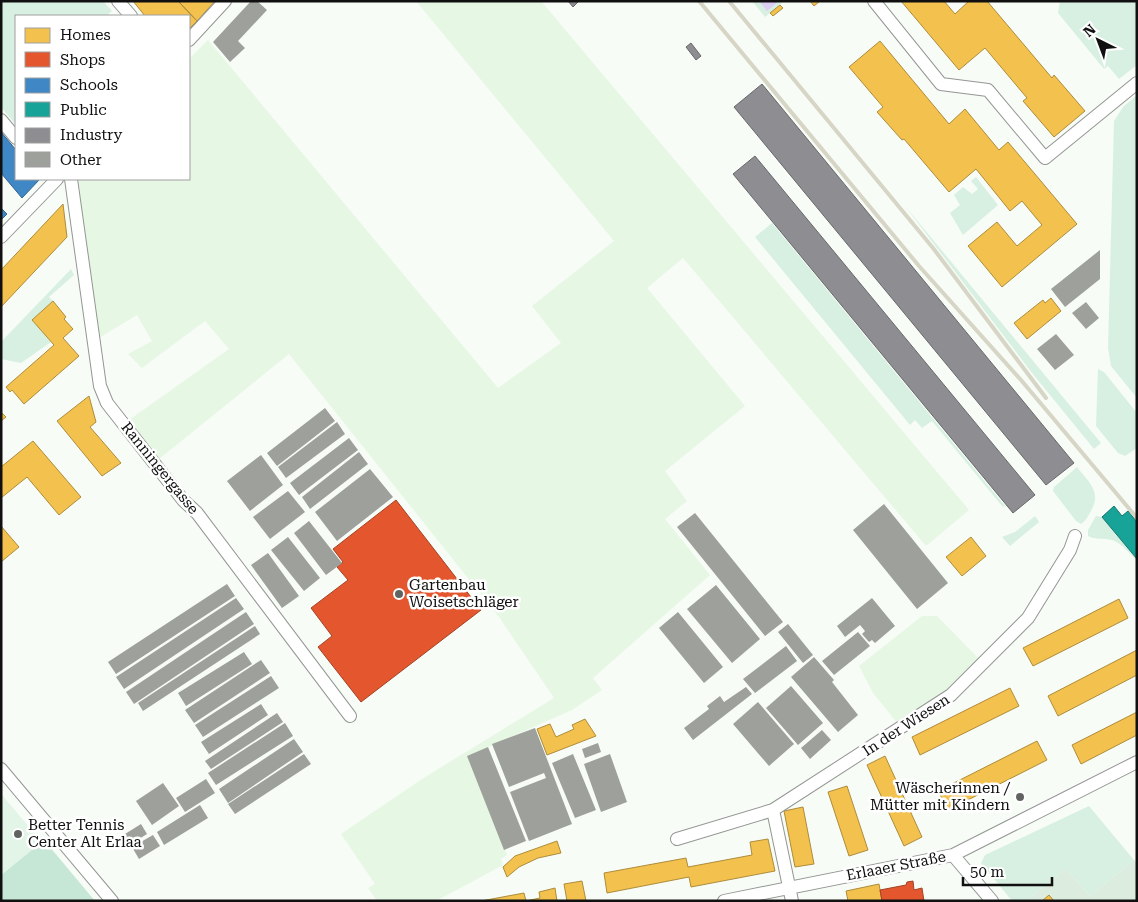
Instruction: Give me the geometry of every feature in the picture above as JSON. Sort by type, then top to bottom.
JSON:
[{"type":"street","points":[[118,1],[130,15]]},
{"type":"street","points":[[190,39],[225,1]]},
{"type":"street","points":[[874,1],[941,84],[988,90],[1045,158],[1137,83]]},
{"type":"street","points":[[1,120],[15,137]]},
{"type":"street","name":"Ranningergasse","points":[[71,180],[100,386],[107,403],[183,500],[197,513],[350,716]]},
{"type":"street","points":[[1,237],[46,184]]},
{"type":"street","name":"In der Wiesen","points":[[677,839],[773,810],[938,704],[958,689],[1028,618],[1070,550],[1075,536]]},
{"type":"street","name":"Erlaaer Straße","points":[[724,901],[953,855],[1137,762]]},
{"type":"street","points":[[1,769],[112,901]]},
{"type":"street","points":[[773,810],[792,901]]},
{"type":"street","points":[[953,855],[992,901]]},
{"type":"green space","points":[[1,1],[103,1],[112,11],[107,15],[15,15],[15,124],[1,107]]},
{"type":"green space","points":[[416,1],[541,1],[969,510],[926,546],[683,258],[647,288],[745,406],[665,471],[687,501],[665,519],[710,575],[593,678],[602,690],[572,710],[468,756],[507,855],[501,859],[503,865],[436,901],[377,901],[368,888],[375,884],[341,834],[422,779],[554,698],[499,617],[289,354],[159,459],[129,420],[229,349],[205,321],[142,368],[128,354],[152,341],[137,315],[99,338],[78,180],[190,180],[190,58],[208,40],[498,388],[561,343],[532,306],[614,241]]},
{"type":"green space","points":[[752,1],[783,1],[780,5],[783,8],[773,16],[770,13],[765,17]]},
{"type":"green space","points":[[1060,1],[1137,1],[1137,65],[1119,79],[1108,66],[1104,69],[1058,13]]},
{"type":"green space","points":[[1137,95],[1137,398],[1111,366],[1108,348],[1114,121],[1123,107]]},
{"type":"green space","points":[[976,177],[998,205],[963,235],[950,213],[960,205],[954,195],[963,187],[972,194],[978,189],[971,181]]},
{"type":"green space","points":[[905,206],[1101,443],[1094,449],[1032,373]]},
{"type":"green space","points":[[772,223],[1006,507],[1002,506],[932,421],[922,428],[915,420],[910,425],[755,237]]},
{"type":"green space","points":[[71,269],[74,275],[49,297],[53,301],[32,320],[51,342],[21,363],[1,359],[1,342]]},
{"type":"green space","points":[[1098,369],[1104,372],[1137,413],[1137,448],[1125,456],[1118,453],[1096,426]]},
{"type":"green space","points":[[1077,467],[1090,483],[1095,493],[1091,511],[1086,520],[1081,524],[1076,521],[1053,491],[1054,487]]},
{"type":"green space","points":[[1035,516],[1039,522],[1010,546],[1002,537],[1015,532]]},
{"type":"green space","points":[[1096,516],[1102,517],[1137,561],[1120,544],[1112,540],[1088,536],[1088,530]]},
{"type":"green space","points":[[922,616],[937,616],[981,661],[950,691],[898,724],[873,693],[859,666]]},
{"type":"green space","name":"Better Tennis Center Alt Erlaa","points":[[1,794],[36,835],[38,833],[44,840],[1,875]]},
{"type":"green space","points":[[1089,806],[1134,860],[1090,896],[1066,869],[1026,901],[1012,901],[981,863],[985,855]]},
{"type":"green space","points":[[44,840],[95,901],[1,901],[1,875]]},
{"type":"green space","points":[[1134,860],[1137,863],[1137,901],[1026,901],[1066,869],[1090,896]]},
{"type":"shaded area","points":[[759,1],[777,1],[778,2],[767,11]]},
{"type":"building: Homes","points":[[133,1],[178,1],[197,21],[190,28],[190,15],[144,15]]},
{"type":"building: Homes","points":[[181,1],[215,1],[197,21],[180,3]]},
{"type":"building: Homes","points":[[810,1],[820,1],[814,6]]},
{"type":"building: Homes","points":[[901,1],[944,1],[955,14],[969,1],[987,1],[1052,78],[1054,75],[1085,111],[1054,137],[1023,101],[1027,98],[985,48],[959,70]]},
{"type":"building: Homes","points":[[780,5],[783,8],[773,16],[770,13]]},
{"type":"building: Homes","points":[[880,41],[949,124],[965,109],[999,150],[1008,142],[1077,224],[1002,287],[968,246],[997,222],[1017,246],[1042,225],[1022,201],[1010,211],[976,169],[949,192],[904,139],[902,140],[877,112],[883,107],[849,67]]},
{"type":"building: Homes","points":[[63,204],[67,237],[1,307],[1,270]]},
{"type":"building: Homes","points":[[1051,298],[1061,311],[1027,339],[1014,323],[1043,300],[1045,303]]},
{"type":"building: Homes","points":[[53,301],[66,317],[64,319],[73,329],[63,338],[79,356],[24,404],[12,390],[10,392],[6,387],[54,345],[32,320]]},
{"type":"building: Homes","points":[[89,396],[96,422],[90,427],[121,463],[102,476],[57,421]]},
{"type":"building: Homes","points":[[1,412],[6,417],[1,421]]},
{"type":"building: Homes","points":[[33,441],[81,497],[59,515],[27,477],[1,498],[1,467]]},
{"type":"building: Homes","points":[[1,526],[19,547],[1,562]]},
{"type":"building: Homes","points":[[971,537],[986,556],[962,576],[946,557]]},
{"type":"building: Homes","points":[[1119,599],[1128,618],[1033,666],[1023,648]]},
{"type":"building: Homes","points":[[1137,650],[1137,675],[1058,716],[1048,696]]},
{"type":"building: Homes","points":[[1010,688],[1019,706],[920,755],[912,737]]},
{"type":"building: Homes","points":[[1137,712],[1137,735],[1081,764],[1072,745]]},
{"type":"building: Homes","points":[[585,719],[596,736],[547,755],[537,729],[550,724],[556,737],[574,729],[572,725]]},
{"type":"building: Homes","points":[[1037,741],[1047,760],[948,810],[938,791]]},
{"type":"building: Homes","points":[[885,756],[922,837],[904,846],[867,765]]},
{"type":"building: Homes","points":[[847,786],[868,850],[849,856],[828,792]]},
{"type":"building: Homes","points":[[803,807],[814,864],[795,867],[784,811]]},
{"type":"building: Homes","points":[[768,839],[775,871],[691,887],[689,877],[607,893],[604,873],[686,858],[688,867],[752,855],[750,842]]},
{"type":"building: Homes","points":[[557,841],[561,853],[538,858],[519,867],[507,877],[503,867],[515,856]]},
{"type":"building: Homes","points":[[582,881],[586,901],[567,901],[564,884]]},
{"type":"building: Homes","points":[[879,884],[882,901],[848,901],[846,891]]},
{"type":"building: Homes","points":[[555,888],[557,901],[526,901],[540,898],[539,892]]},
{"type":"building: Homes","points":[[524,893],[526,901],[481,901]]},
{"type":"building: Homes","points":[[1049,895],[1054,901],[1042,901]]},
{"type":"building: Shops","name":"Gartenbau Woisetschläger","points":[[396,500],[481,610],[361,702],[318,647],[332,636],[311,608],[348,580],[337,567],[343,562],[333,549]]},
{"type":"building: Shops","points":[[913,881],[914,890],[922,888],[924,901],[882,901],[880,890],[906,885],[907,882]]},
{"type":"building: Schools","points":[[1,132],[15,149],[15,180],[39,180],[22,198],[1,173]]},
{"type":"building: Schools","points":[[1,208],[7,214],[1,220]]},
{"type":"building: Public","points":[[1114,506],[1122,516],[1128,511],[1137,522],[1137,559],[1102,517]]},
{"type":"building: Industry","points":[[568,1],[579,1],[573,7]]},
{"type":"building: Industry","points":[[691,43],[701,56],[696,60],[686,47]]},
{"type":"building: Industry","points":[[762,84],[1074,463],[1046,485],[734,107]]},
{"type":"building: Industry","points":[[755,156],[1035,495],[1013,513],[733,174]]},
{"type":"building: Other","points":[[251,1],[257,1],[267,10],[238,41],[245,48],[230,62],[213,42]]},
{"type":"building: Other","points":[[1100,250],[1100,279],[1065,307],[1051,289]]},
{"type":"building: Other","points":[[1086,302],[1099,318],[1086,329],[1072,313]]},
{"type":"building: Other","points":[[1056,334],[1074,355],[1055,370],[1037,349]]},
{"type":"building: Other","points":[[325,408],[335,421],[277,466],[267,453]]},
{"type":"building: Other","points":[[337,422],[345,434],[286,478],[278,467]]},
{"type":"building: Other","points":[[349,438],[358,450],[299,495],[290,483]]},
{"type":"building: Other","points":[[359,452],[368,464],[310,509],[302,497]]},
{"type":"building: Other","points":[[261,455],[283,485],[250,511],[227,481]]},
{"type":"building: Other","points":[[370,469],[393,497],[337,541],[315,512]]},
{"type":"building: Other","points":[[288,491],[305,512],[270,539],[253,517]]},
{"type":"building: Other","points":[[884,504],[948,583],[917,609],[853,530]]},
{"type":"building: Other","points":[[695,513],[783,622],[765,636],[677,527]]},
{"type":"building: Other","points":[[309,521],[342,563],[326,575],[294,533]]},
{"type":"building: Other","points":[[288,537],[320,578],[304,591],[271,550]]},
{"type":"building: Other","points":[[268,553],[299,596],[282,608],[251,565]]},
{"type":"building: Other","points":[[227,584],[235,596],[116,674],[108,662]]},
{"type":"building: Other","points":[[716,585],[760,639],[732,663],[687,609]]},
{"type":"building: Other","points":[[236,598],[244,609],[124,689],[116,677]]},
{"type":"building: Other","points":[[872,598],[895,626],[875,643],[872,640],[869,642],[862,634],[865,631],[860,625],[845,637],[837,626]]},
{"type":"building: Other","points":[[246,612],[254,624],[134,704],[126,692]]},
{"type":"building: Other","points":[[678,612],[723,667],[704,683],[659,628]]},
{"type":"building: Other","points":[[788,624],[813,655],[803,663],[778,632]]},
{"type":"building: Other","points":[[255,626],[260,634],[143,711],[138,703]]},
{"type":"building: Other","points":[[858,632],[870,646],[834,675],[822,661]]},
{"type":"building: Other","points":[[786,646],[797,661],[755,693],[743,679]]},
{"type":"building: Other","points":[[244,652],[252,664],[186,706],[178,693]]},
{"type":"building: Other","points":[[814,657],[834,680],[832,682],[858,715],[838,732],[791,677]]},
{"type":"building: Other","points":[[261,660],[270,673],[194,723],[185,710]]},
{"type":"building: Other","points":[[271,676],[279,688],[203,737],[195,725]]},
{"type":"building: Other","points":[[791,686],[823,723],[798,745],[766,708]]},
{"type":"building: Other","points":[[746,687],[752,694],[693,740],[684,728],[709,709],[707,706],[720,696],[724,702]]},
{"type":"building: Other","points":[[758,702],[794,744],[769,766],[733,724]]},
{"type":"building: Other","points":[[261,704],[268,715],[209,754],[201,742]]},
{"type":"building: Other","points":[[277,713],[283,722],[211,769],[205,761]]},
{"type":"building: Other","points":[[285,723],[293,736],[216,785],[208,773]]},
{"type":"building: Other","points":[[535,728],[572,824],[529,841],[510,792],[546,778],[544,773],[509,787],[492,744]]},
{"type":"building: Other","points":[[822,730],[831,740],[810,759],[801,748]]},
{"type":"building: Other","points":[[294,739],[303,752],[228,803],[219,789]]},
{"type":"building: Other","points":[[598,743],[601,752],[585,758],[582,749]]},
{"type":"building: Other","points":[[488,747],[526,841],[504,850],[467,756]]},
{"type":"building: Other","points":[[304,754],[311,764],[235,814],[228,804]]},
{"type":"building: Other","points":[[573,754],[596,810],[575,818],[552,763]]},
{"type":"building: Other","points":[[610,754],[627,802],[601,812],[584,764]]},
{"type":"building: Other","points":[[206,779],[215,793],[185,812],[176,798]]},
{"type":"building: Other","points":[[163,783],[179,806],[152,825],[136,801]]},
{"type":"building: Other","points":[[200,805],[208,818],[164,845],[157,832]]},
{"type":"building: Other","points":[[141,824],[147,834],[123,849],[117,839]]},
{"type":"building: Other","points":[[153,835],[160,846],[139,859],[132,847]]},
{"type":"railway","points":[[699,1],[919,266],[1021,380],[1137,518]]},
{"type":"railway","points":[[729,1],[933,248],[1046,398]]},
{"type":"place","name":"Gartenbau Woisetschläger","points":[[399,594]]},
{"type":"place","name":"Wäscherinnen / Mütter mit Kindern","points":[[1020,797]]},
{"type":"place","name":"Better Tennis Center Alt Erlaa","points":[[18,834]]}]
